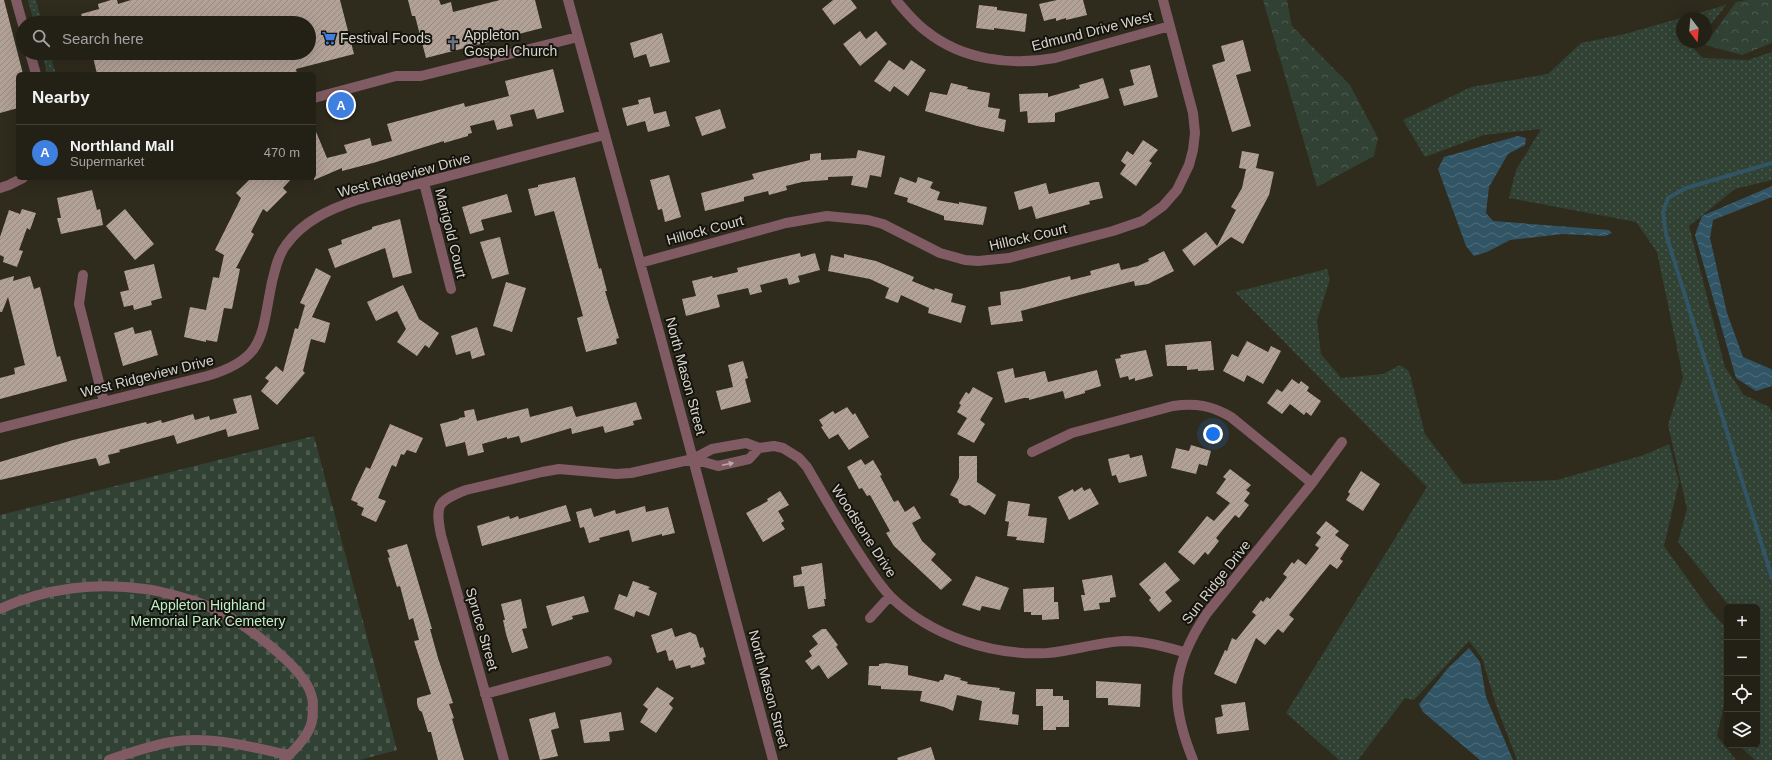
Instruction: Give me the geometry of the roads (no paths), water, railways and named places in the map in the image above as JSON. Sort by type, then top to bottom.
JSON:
[{"type":"street","points":[[16,0],[20,16]]},
{"type":"street","name":"North Mason Street","points":[[568,0],[773,760]]},
{"type":"street","name":"Edmund Drive West","points":[[896,0],[926,32],[950,47],[985,58],[1016,61],[1036,62],[1055,58],[1170,26]]},
{"type":"street","name":"Hillock Court","points":[[640,263],[786,223],[827,216],[868,220],[883,224],[940,253],[965,260],[978,261],[1009,258],[1112,231],[1142,221],[1163,206],[1177,190],[1190,165],[1193,150],[1193,113],[1163,0]]},
{"type":"street","points":[[316,97],[396,76],[421,76],[578,37]]},
{"type":"street","points":[[32,60],[35,72]]},
{"type":"street","name":"West Ridgeview Drive","points":[[0,428],[218,373],[243,361],[251,354],[260,338],[275,269],[285,246],[297,233],[317,217],[357,200],[604,135]]},
{"type":"street","points":[[0,188],[19,180]]},
{"type":"street","name":"Marigold Court","points":[[424,183],[451,289]]},
{"type":"street","points":[[82,275],[79,304],[104,402]]},
{"type":"street","points":[[1032,452],[1072,433],[1173,406],[1190,404],[1204,405],[1218,410],[1236,421],[1312,483]]},
{"type":"street","name":"Sun Ridge Drive","points":[[1193,760],[1183,735],[1178,715],[1178,679],[1184,652],[1193,634],[1207,613],[1312,483],[1342,442]]},
{"type":"street","name":"Woodstone Drive","points":[[693,459],[712,449],[746,443],[759,448],[774,446],[783,448],[799,458],[807,467],[850,541],[890,596],[905,609],[935,628],[953,637],[1000,650],[1027,653],[1048,652],[1096,644],[1126,641],[1150,643],[1184,652]]},
{"type":"street","points":[[693,459],[718,466],[750,459],[759,448]]},
{"type":"street","name":"Spruce Street","points":[[504,760],[441,535],[437,513],[440,505],[447,498],[466,490],[558,469],[616,474],[631,473],[693,459]]},
{"type":"street","points":[[0,609],[20,600],[50,592],[84,587],[112,586],[146,589],[212,608],[260,638],[302,676],[311,694],[313,709],[312,723],[302,739],[286,757],[239,744],[199,741],[172,742],[109,760]]},
{"type":"street","points":[[870,618],[890,596]]},
{"type":"street","points":[[485,694],[607,662]]},
{"type":"water","points":[[1518,136],[1526,138],[1525,145],[1508,154],[1489,187],[1486,213],[1493,221],[1609,230],[1612,233],[1605,236],[1562,234],[1510,240],[1487,252],[1474,256],[1466,246],[1438,169],[1444,157]]},
{"type":"water","points":[[1772,186],[1772,197],[1713,220],[1710,238],[1727,313],[1743,357],[1771,369],[1772,371],[1772,386],[1756,391],[1736,378],[1695,235],[1702,216]]},
{"type":"water","points":[[1469,648],[1480,662],[1486,697],[1513,760],[1480,760],[1423,712],[1419,704],[1448,668]]},
{"type":"waterway","points":[[1772,163],[1686,188],[1668,198],[1663,212],[1666,234],[1772,578]]},
{"type":"place","name":"Festival Foods","points":[[329,38]]},
{"type":"place","name":"Appleton Gospel Church","points":[[453,43]]},
{"type":"place","name":"Northland Mall","points":[[341,105]]},
{"type":"park label","name":"Appleton Highland Memorial Park Cemetery","points":[[208,614]]}]
